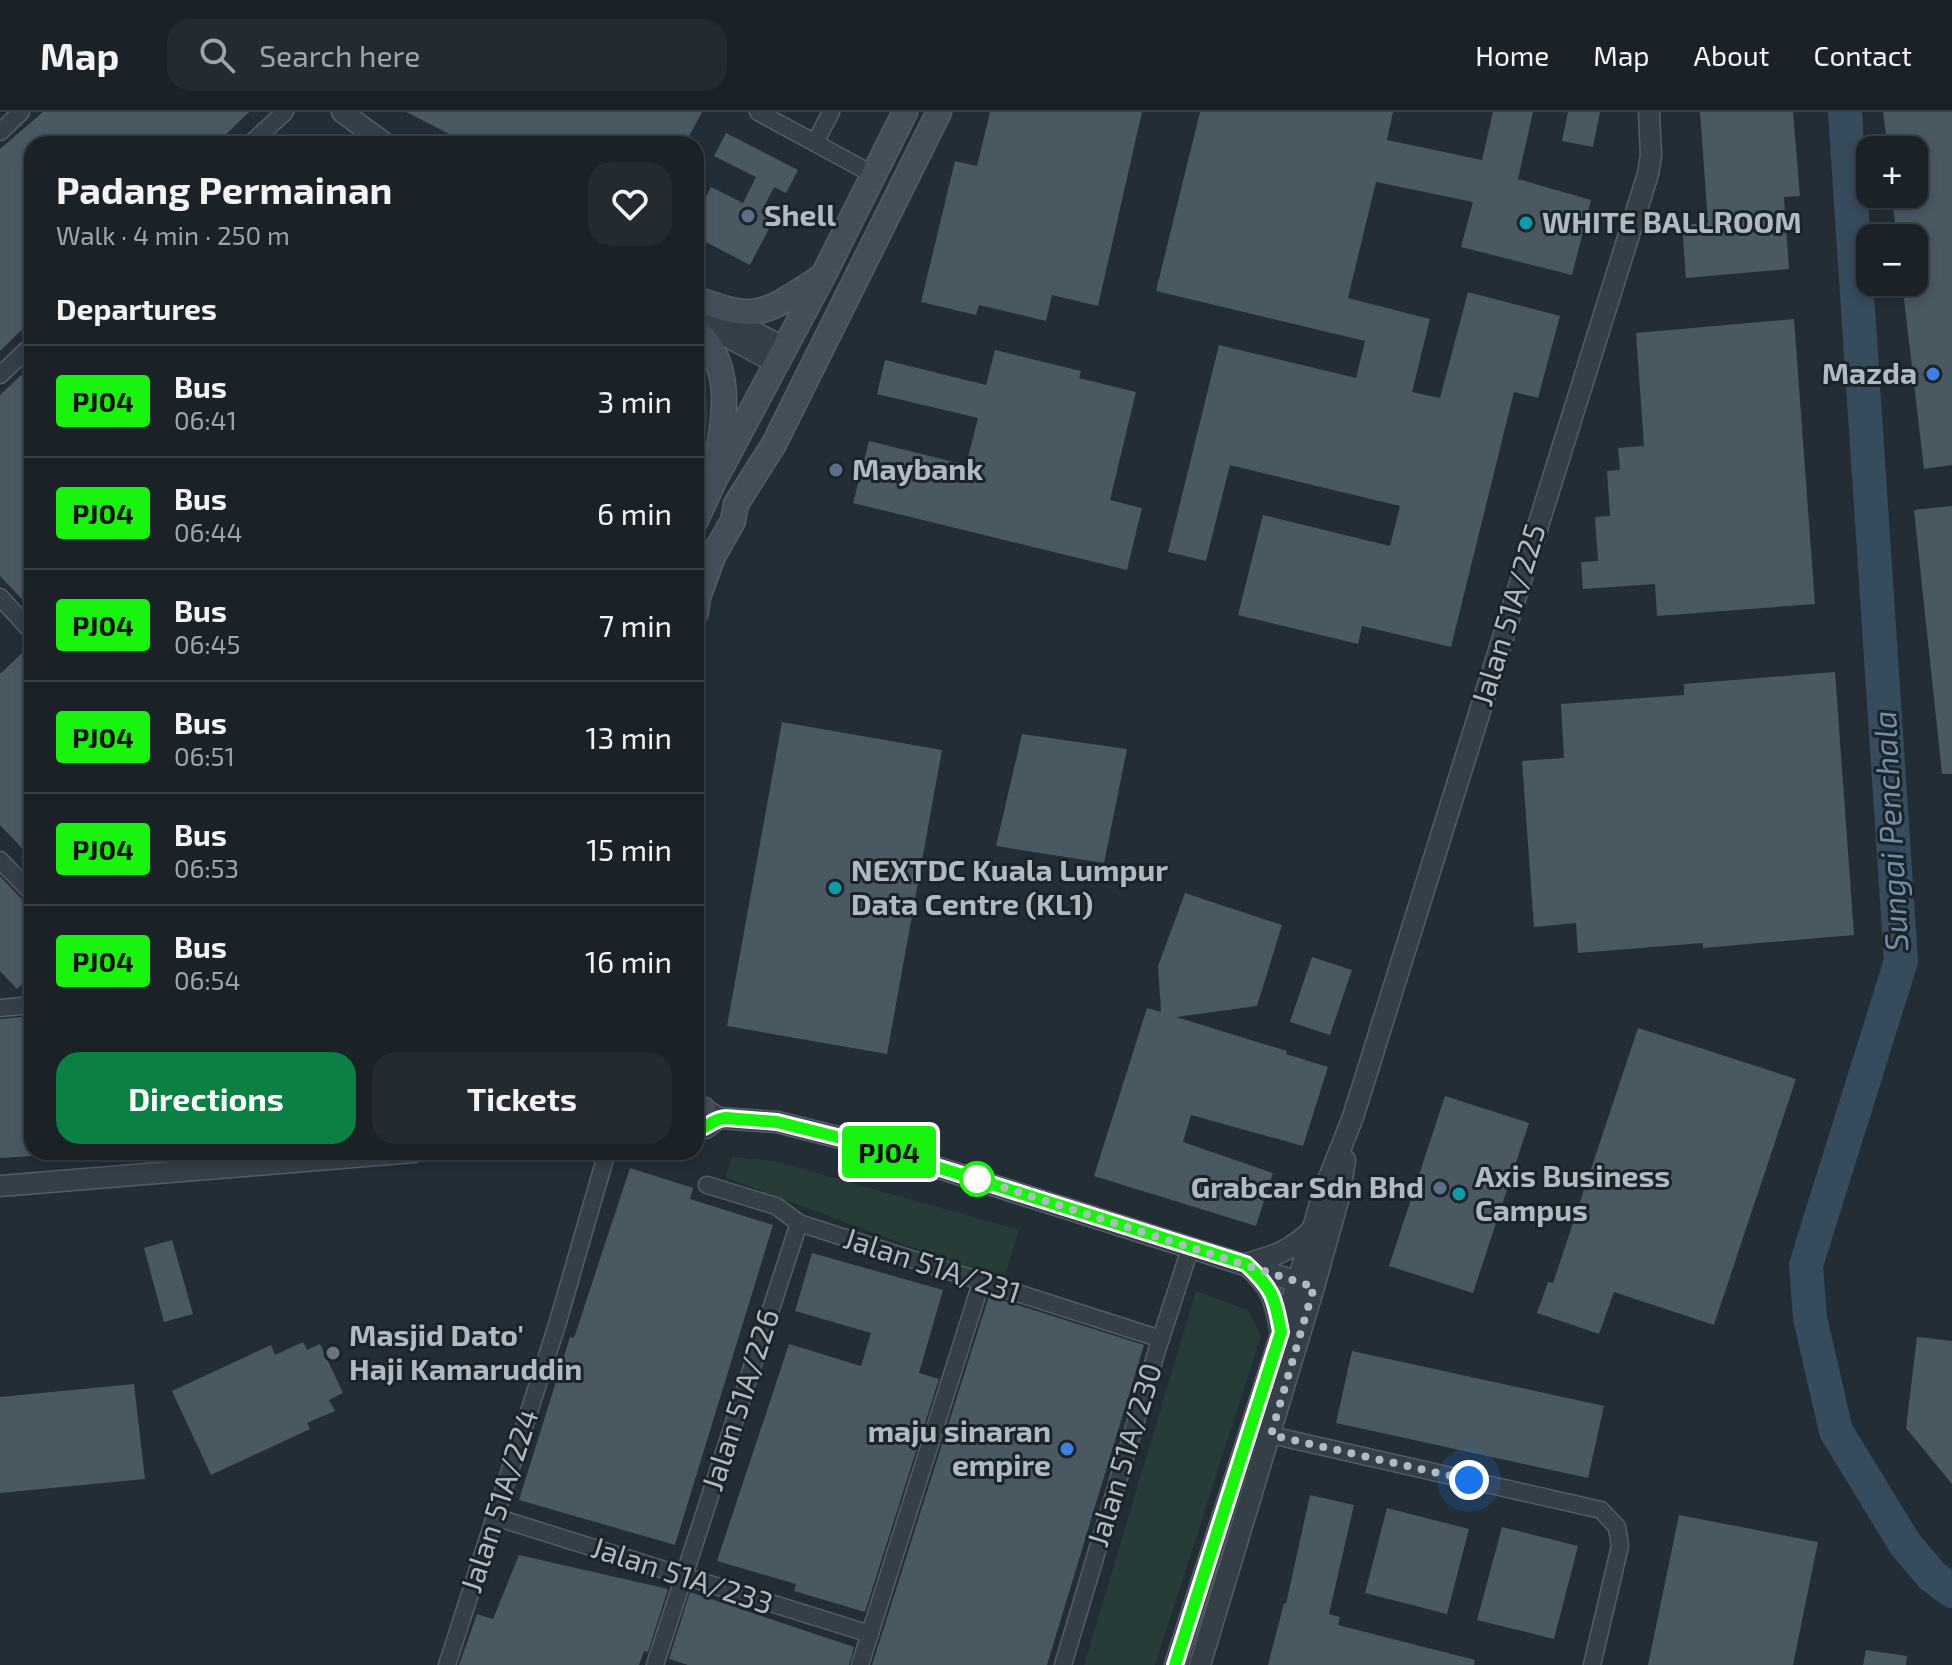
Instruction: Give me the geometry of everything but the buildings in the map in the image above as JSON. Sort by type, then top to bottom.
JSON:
[{"type":"main road","points":[[704,503],[786,358],[823,276],[905,112]]},
{"type":"main road","points":[[736,504],[774,444],[939,112]]},
{"type":"main road","points":[[704,302],[753,312],[770,307],[823,276]]},
{"type":"main road","points":[[786,358],[812,350],[846,299]]},
{"type":"main road","points":[[704,337],[719,364],[725,411],[714,481]]},
{"type":"main road","points":[[704,584],[733,521],[747,467],[793,380],[786,358]]},
{"type":"street","points":[[0,132],[21,112]]},
{"type":"street","points":[[259,136],[285,112]]},
{"type":"street","points":[[342,112],[375,136]]},
{"type":"street","points":[[758,112],[874,175]]},
{"type":"street","points":[[815,143],[831,112]]},
{"type":"street","name":"Jalan 51A/225","points":[[1200,1665],[1271,1435],[1306,1284],[1313,1229],[1323,1193],[1353,1117],[1648,174],[1651,155],[1649,112]]},
{"type":"street","points":[[704,305],[786,358]]},
{"type":"street","points":[[704,323],[786,358]]},
{"type":"street","points":[[0,375],[24,352]]},
{"type":"street","points":[[0,597],[24,623]]},
{"type":"street","points":[[0,860],[24,885]]},
{"type":"street","points":[[0,1008],[24,1006]]},
{"type":"street","points":[[704,1115],[777,1122],[857,1142],[1306,1284]]},
{"type":"street","name":"Jalan 51A/225","points":[[1175,1665],[1281,1332],[1306,1284],[1339,1197],[1353,1117]]},
{"type":"street","points":[[0,1186],[317,1160]]},
{"type":"street","name":"Jalan 51A/224","points":[[447,1665],[557,1325],[605,1160]]},
{"type":"street","name":"Jalan 51A/231","points":[[707,1185],[776,1206],[799,1223],[1161,1339]]},
{"type":"street","name":"Jalan 51A/226","points":[[655,1665],[799,1223]]},
{"type":"street","points":[[1246,1264],[1297,1245],[1313,1229]]},
{"type":"street","name":"Jalan 51A/230","points":[[1063,1665],[1191,1246]]},
{"type":"street","points":[[1246,1264],[1267,1284],[1276,1306],[1281,1332]]},
{"type":"street","points":[[860,1665],[981,1283]]},
{"type":"street","points":[[1271,1435],[1601,1510],[1617,1527],[1620,1546],[1592,1665]]},
{"type":"street","name":"Jalan 51A/233","points":[[495,1517],[870,1634]]},
{"type":"green space","points":[[704,384],[708,404],[704,445]]},
{"type":"green space","points":[[732,1157],[774,1161],[1019,1230],[1003,1282],[725,1177]]},
{"type":"green space","points":[[1196,1291],[1248,1310],[1261,1336],[1155,1665],[1084,1665]]},
{"type":"waterway","name":"Sungai Penchala","points":[[1845,112],[1901,961],[1806,1265],[1810,1318],[1836,1431],[1905,1544],[1932,1576],[1952,1591]]},
{"type":"bus line","name":"PJ04","points":[[704,1128],[719,1118],[777,1122],[857,1142],[1246,1264],[1267,1284],[1276,1306],[1281,1332],[1175,1665]]},
{"type":"place","name":"Shell","points":[[748,216]]},
{"type":"place","name":"WHITE BALLROOM","points":[[1526,223]]},
{"type":"place","name":"Mazda","points":[[1933,374]]},
{"type":"place","name":"Maybank","points":[[836,470]]},
{"type":"place","name":"NEXTDC Kuala Lumpur Data Centre (KL1)","points":[[835,888]]},
{"type":"place","name":"Grabcar Sdn Bhd","points":[[1440,1188]]},
{"type":"place","name":"Axis Business Campus","points":[[1459,1194]]},
{"type":"place","name":"Masjid Dato' Haji Kamaruddin","points":[[333,1353]]},
{"type":"place","name":"maju sinaran empire","points":[[1067,1449]]},
{"type":"route","points":[[977,1179],[1314,1287],[1271,1435],[1469,1480]]}]
